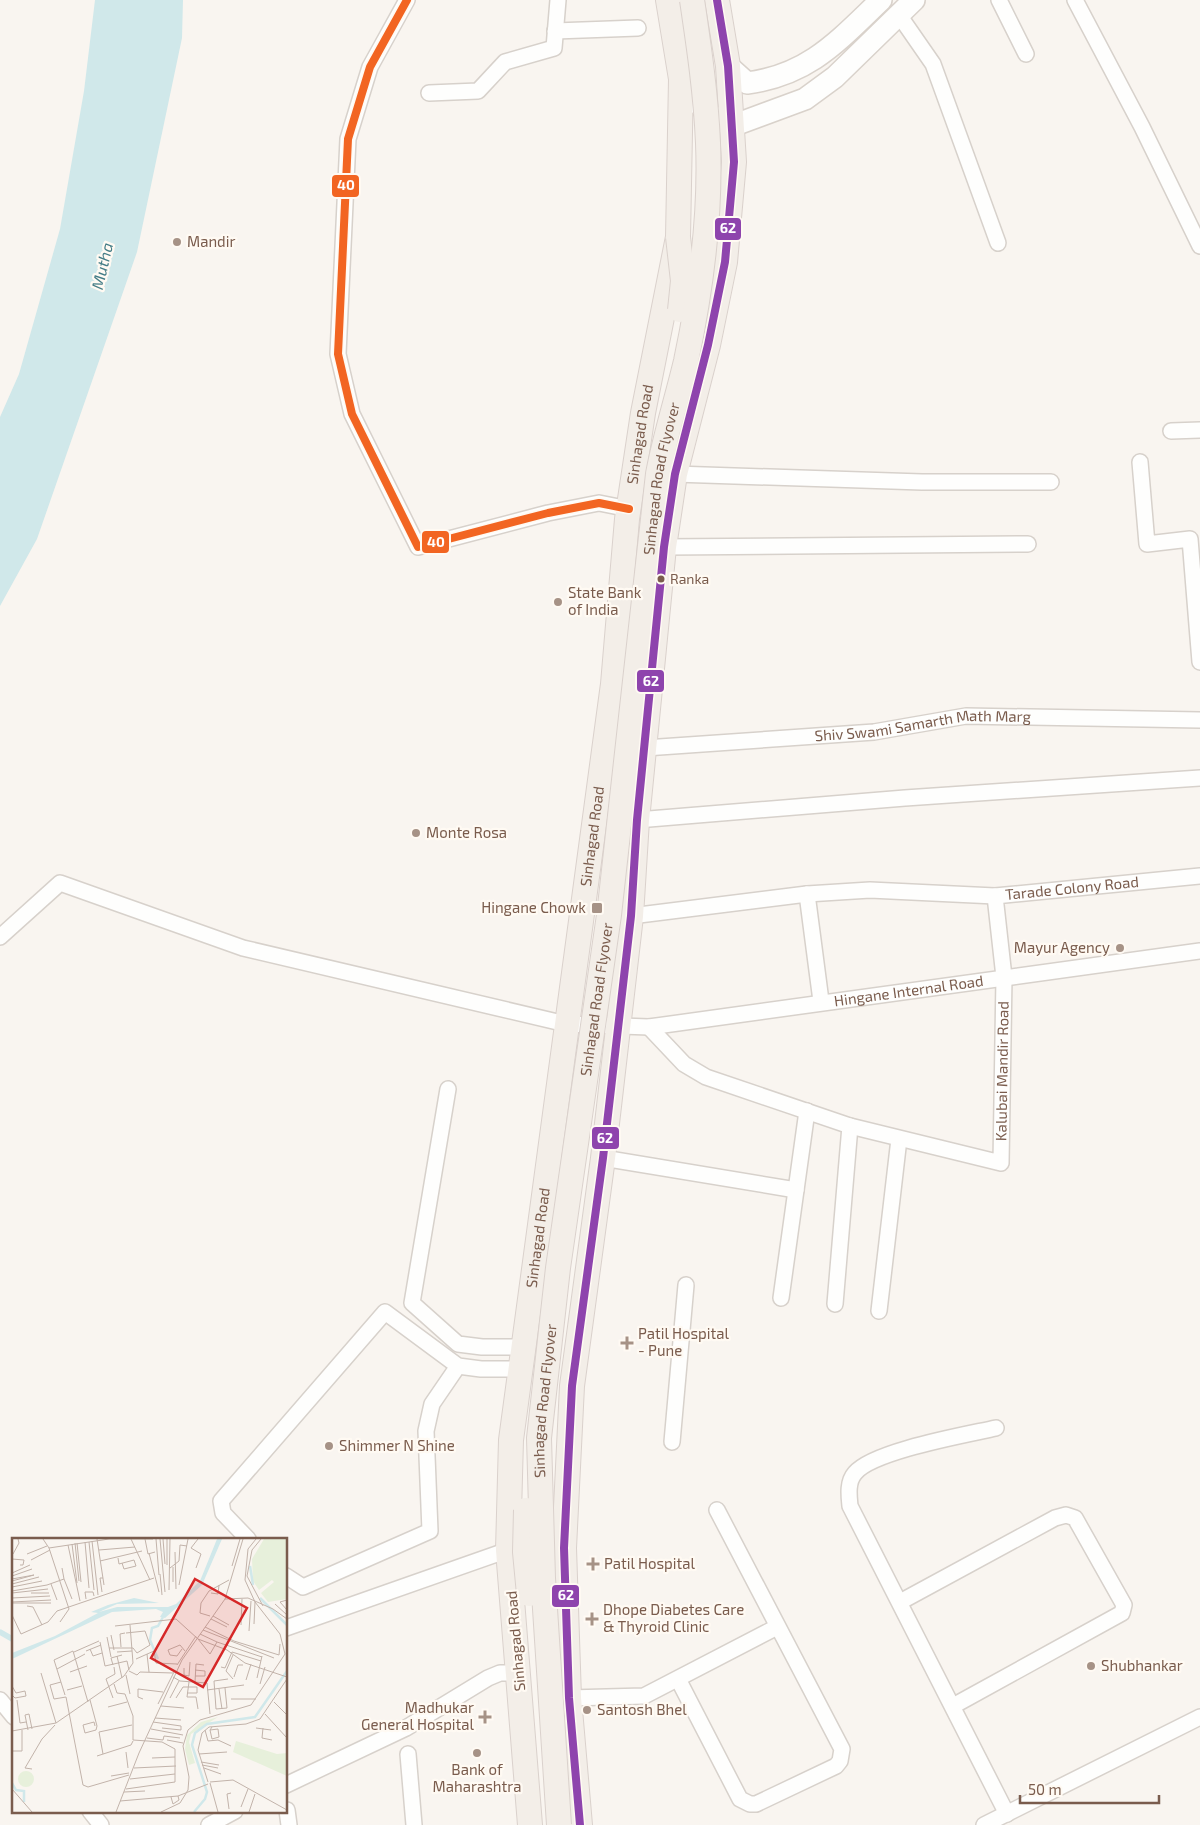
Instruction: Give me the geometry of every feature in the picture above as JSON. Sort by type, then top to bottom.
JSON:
[{"type":"main road","name":"Sinhagad Road","points":[[530,1825],[508,1550],[511,1440],[613,684],[628,509],[643,413],[678,236],[681,79],[668,0]]},
{"type":"main road","name":"Sinhagad Road Flyover","points":[[559,1825],[543,1578],[539,1438],[558,1268],[609,915],[658,474],[666,430],[686,360],[700,276],[707,203],[708,143],[702,68],[692,0]]},
{"type":"main road","points":[[580,1825],[569,1698],[564,1548],[572,1386],[604,1158],[631,916],[638,820],[664,547],[674,474],[708,346],[725,262],[734,162],[728,66],[717,0]]},
{"type":"main road","name":"Sinhagad Road Flyover","points":[[544,1825],[526,1552],[528,1439],[624,670],[640,512],[680,315],[683,281],[678,236]]},
{"type":"street","points":[[406,0],[370,67],[348,139],[338,354],[352,414],[418,547],[548,513],[599,503],[628,509]]},
{"type":"street","points":[[429,93],[478,91],[505,62],[554,48],[558,0]]},
{"type":"street","points":[[728,66],[747,83],[769,80],[794,72],[825,52],[881,0]]},
{"type":"street","points":[[681,79],[708,114],[732,126],[805,99],[835,77],[914,0]]},
{"type":"street","points":[[999,0],[1026,54]]},
{"type":"street","points":[[1075,0],[1142,128],[1200,246]]},
{"type":"street","points":[[899,15],[933,64],[998,243]]},
{"type":"street","points":[[555,31],[638,28]]},
{"type":"street","points":[[1172,431],[1200,430]]},
{"type":"street","points":[[1140,462],[1148,544],[1190,538],[1200,662]]},
{"type":"street","points":[[674,474],[912,482],[1052,482]]},
{"type":"street","points":[[664,547],[1028,544]]},
{"type":"street","name":"Shiv Swami Samarth Math Marg","points":[[645,748],[874,732],[966,716],[1200,720]]},
{"type":"street","points":[[638,820],[924,796],[1200,778]]},
{"type":"street","name":"Tarade Colony Road","points":[[1004,977],[995,896],[1200,876]]},
{"type":"street","name":"Hingane Internal Road","points":[[0,937],[60,883],[242,948],[566,1024],[618,1026],[649,1026],[1200,951]]},
{"type":"street","points":[[631,916],[807,894],[870,890],[995,896]]},
{"type":"street","points":[[807,894],[821,1002]]},
{"type":"street","name":"Kalubai Mandir Road","points":[[899,1139],[1001,1163],[1004,977]]},
{"type":"street","points":[[649,1026],[684,1064],[706,1077],[850,1126],[899,1139],[879,1311]]},
{"type":"street","points":[[448,1089],[412,1303],[458,1344],[482,1347],[521,1358]]},
{"type":"street","points":[[780,1298],[807,1112]]},
{"type":"street","points":[[835,1304],[850,1126]]},
{"type":"street","points":[[604,1158],[796,1190]]},
{"type":"street","points":[[672,1442],[686,1285]]},
{"type":"street","points":[[247,1538],[223,1513],[221,1501],[385,1312],[458,1366],[481,1369],[521,1358]]},
{"type":"street","points":[[288,1577],[303,1587],[430,1531],[426,1431],[432,1404],[458,1366]]},
{"type":"street","points":[[996,1428],[876,1458],[854,1473],[848,1491],[850,1506],[1007,1814]]},
{"type":"street","points":[[678,1679],[740,1799],[745,1803],[756,1804],[836,1766],[840,1762],[842,1749],[717,1510]]},
{"type":"street","points":[[900,1602],[1055,1518],[1066,1515],[1075,1518],[1124,1605],[1122,1613],[953,1706]]},
{"type":"street","points":[[288,1627],[508,1550]]},
{"type":"street","points":[[569,1698],[644,1696],[777,1627]]},
{"type":"street","points":[[288,1784],[406,1728],[488,1678],[500,1673],[518,1673]]},
{"type":"street","points":[[0,1700],[12,1715]]},
{"type":"street","points":[[984,1825],[1200,1717]]},
{"type":"street","points":[[408,1754],[414,1825]]},
{"type":"street","points":[[91,1812],[102,1825]]},
{"type":"street","points":[[208,1825],[234,1812]]},
{"type":"water","name":"Mutha","points":[[95,0],[183,0],[182,38],[137,252],[37,539],[0,606],[0,417],[19,374],[60,229],[84,91]]},
{"type":"waterway","points":[[0,1632],[12,1639]]},
{"type":"transit line","name":"40","points":[[407,0],[370,67],[348,139],[338,354],[352,414],[418,547],[548,513],[599,503],[629,509]]},
{"type":"transit line","name":"62","points":[[580,1825],[569,1698],[564,1548],[572,1386],[603,1158],[631,916],[637,820],[664,547],[675,474],[708,345],[725,262],[734,162],[728,66],[717,0]]},
{"type":"place","name":"Mandir","points":[[177,242]]},
{"type":"place","name":"Ranka","points":[[661,579]]},
{"type":"place","name":"State Bank of India","points":[[558,602]]},
{"type":"place","name":"Monte Rosa","points":[[416,833]]},
{"type":"place","name":"Hingane Chowk","points":[[597,908]]},
{"type":"place","name":"Mayur Agency","points":[[1120,948]]},
{"type":"place","name":"Patil Hospital - Pune","points":[[627,1343]]},
{"type":"place","name":"Shimmer N Shine","points":[[329,1446]]},
{"type":"place","name":"Patil Hospital","points":[[593,1564]]},
{"type":"place","name":"Dhope Diabetes Care & Thyroid Clinic","points":[[592,1619]]},
{"type":"place","name":"Shubhankar","points":[[1091,1666]]},
{"type":"place","name":"Santosh Bhel","points":[[587,1710]]},
{"type":"place","name":"Madhukar General Hospital","points":[[485,1717]]},
{"type":"place","name":"Bank of Maharashtra","points":[[477,1753]]}]
